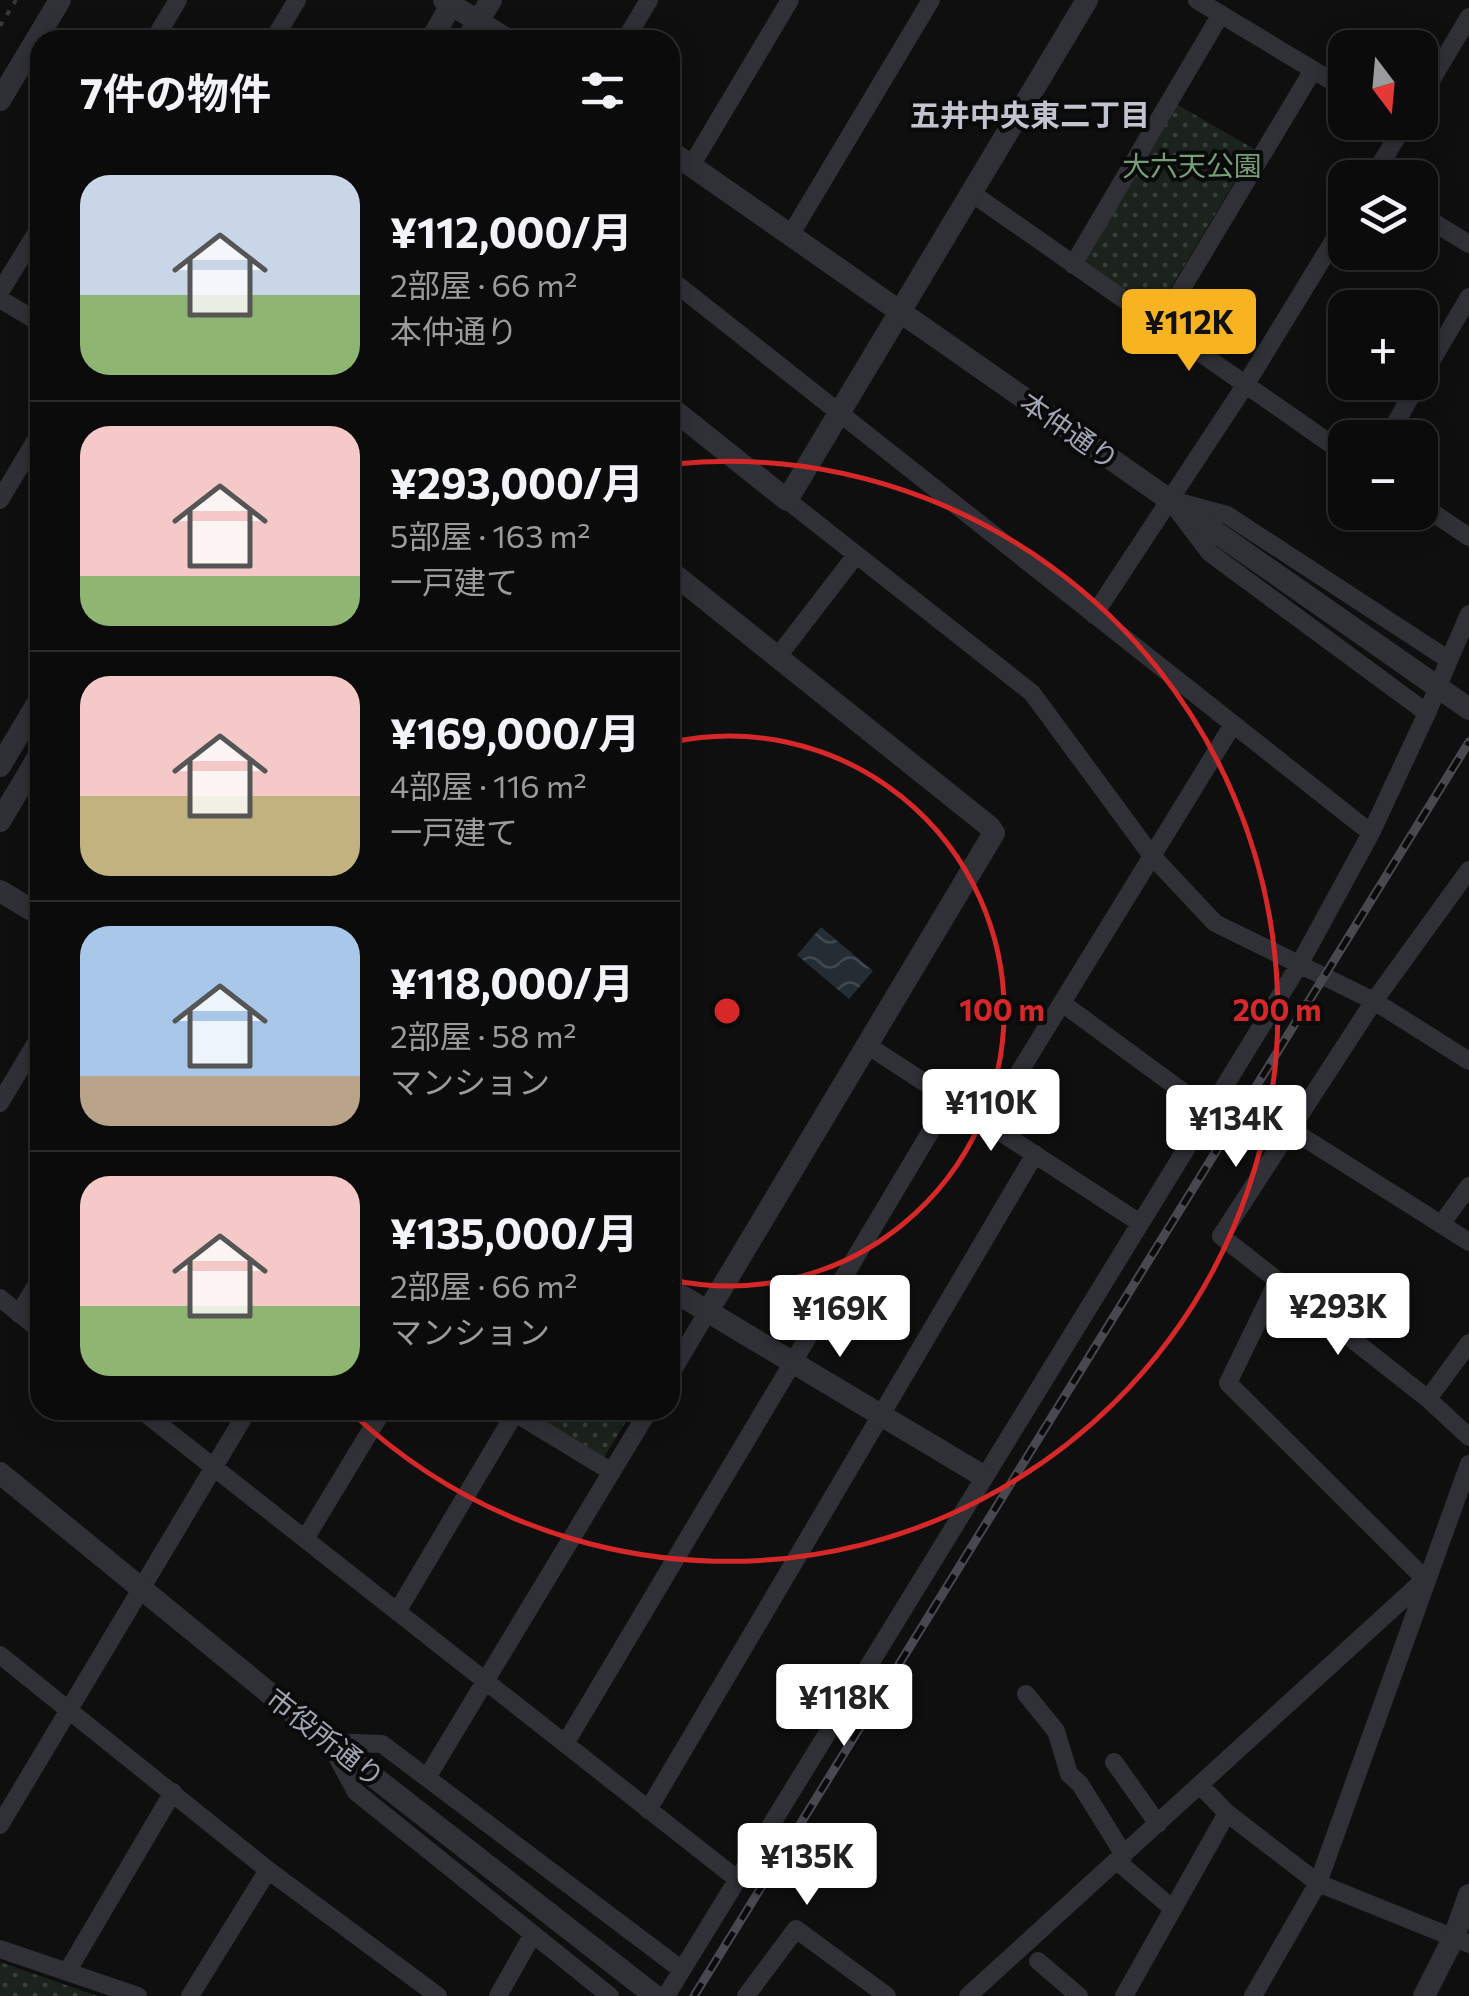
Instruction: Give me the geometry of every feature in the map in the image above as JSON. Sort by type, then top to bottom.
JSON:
[{"type":"street","points":[[42,30],[60,0]]},
{"type":"street","points":[[160,30],[178,0]]},
{"type":"street","points":[[279,30],[297,0]]},
{"type":"street","points":[[488,30],[492,0]]},
{"type":"street","points":[[632,30],[649,0]]},
{"type":"street","points":[[691,166],[790,0]]},
{"type":"street","points":[[791,234],[931,0]]},
{"type":"street","points":[[787,500],[1087,0]]},
{"type":"street","points":[[1197,0],[1328,79]]},
{"type":"street","points":[[436,30],[450,1],[483,30]]},
{"type":"street","points":[[1073,265],[1221,14]]},
{"type":"street","points":[[1438,69],[1469,16]]},
{"type":"street","points":[[0,100],[30,50]]},
{"type":"street","points":[[1160,325],[1313,70]]},
{"type":"street","name":"本仲通り","points":[[680,159],[1469,709]]},
{"type":"street","points":[[973,194],[1328,442]]},
{"type":"street","points":[[1438,225],[1469,244]]},
{"type":"street","points":[[30,244],[0,296],[30,316]]},
{"type":"street","points":[[1094,615],[1246,384],[1328,250]]},
{"type":"street","points":[[680,286],[1371,833]]},
{"type":"street","points":[[1438,350],[1469,297]]},
{"type":"street","points":[[680,415],[1032,693],[1152,856],[1215,923],[1374,1001],[1469,1061]]},
{"type":"street","points":[[0,500],[30,450]]},
{"type":"street","points":[[1170,500],[1227,515],[1449,660]]},
{"type":"street","points":[[1170,500],[1210,552],[1426,713]]},
{"type":"street","points":[[1438,516],[1469,536]]},
{"type":"street","points":[[779,656],[856,556]]},
{"type":"street","points":[[680,580],[994,833],[680,1359]]},
{"type":"street","points":[[666,1996],[1300,965],[1371,833],[1469,614]]},
{"type":"street","points":[[0,766],[30,716]]},
{"type":"street","points":[[988,1123],[1232,726]]},
{"type":"street","points":[[0,821],[30,771]]},
{"type":"street","points":[[1469,870],[1374,1001],[1221,1236],[1428,1399],[1469,1436]]},
{"type":"street","points":[[0,891],[30,908]]},
{"type":"street","points":[[1062,1002],[1209,1110]]},
{"type":"street","points":[[867,1045],[1140,1222]]},
{"type":"street","points":[[0,1103],[30,1053]]},
{"type":"street","points":[[565,1744],[950,1099]]},
{"type":"street","points":[[1290,1129],[1469,1242]]},
{"type":"street","points":[[648,1810],[1035,1154]]},
{"type":"street","points":[[1442,1223],[1469,1186]]},
{"type":"street","points":[[1278,1280],[1228,1382],[1426,1579]]},
{"type":"street","points":[[680,1295],[983,1476]]},
{"type":"street","points":[[20,1314],[30,1296]]},
{"type":"street","points":[[0,1298],[30,1322]]},
{"type":"street","points":[[1428,1399],[1469,1343]]},
{"type":"street","points":[[155,1420],[736,1879]]},
{"type":"street","points":[[0,1826],[242,1420]]},
{"type":"street","points":[[304,1538],[378,1420]]},
{"type":"street","points":[[398,1612],[507,1420]]},
{"type":"street","points":[[525,1420],[612,1472]]},
{"type":"street","points":[[428,1776],[644,1420]]},
{"type":"street","points":[[1253,1996],[1318,1884],[1469,1464]]},
{"type":"street","name":"市役所通り","points":[[0,1473],[330,1742],[655,1996]]},
{"type":"street","points":[[968,1996],[1426,1579]]},
{"type":"street","points":[[0,1655],[268,1870],[438,1996]]},
{"type":"street","points":[[1026,1694],[1056,1731],[1069,1774],[1080,1784],[1121,1858],[1173,1909]]},
{"type":"street","points":[[610,1996],[356,1792],[330,1742],[382,1744],[682,1970]]},
{"type":"street","points":[[1114,1762],[1158,1824]]},
{"type":"street","points":[[1200,1785],[1227,1813],[1318,1884],[1462,1941]]},
{"type":"street","points":[[67,1972],[173,1792]]},
{"type":"street","points":[[1124,1996],[1227,1813]]},
{"type":"street","points":[[190,1996],[268,1870]]},
{"type":"street","points":[[1424,1996],[1462,1941],[1469,1895]]},
{"type":"street","points":[[746,1996],[796,1929],[887,1996]]},
{"type":"street","points":[[498,1996],[533,1934]]},
{"type":"street","points":[[0,1949],[138,1996]]},
{"type":"street","points":[[1038,1961],[1079,1996]]},
{"type":"path","points":[[0,26],[16,0]]},
{"type":"green space","name":"大六天公園","points":[[1176,104],[1254,149],[1157,311],[1085,263]]},
{"type":"green space","points":[[538,1420],[627,1420],[603,1459]]},
{"type":"green space","points":[[0,1962],[97,1996],[0,1996]]},
{"type":"water","points":[[821,927],[873,971],[849,999],[797,955]]},
{"type":"railway","points":[[694,1996],[1469,742]]},
{"type":"district","name":"五井中央東二丁目","points":[[1030,113]]}]
